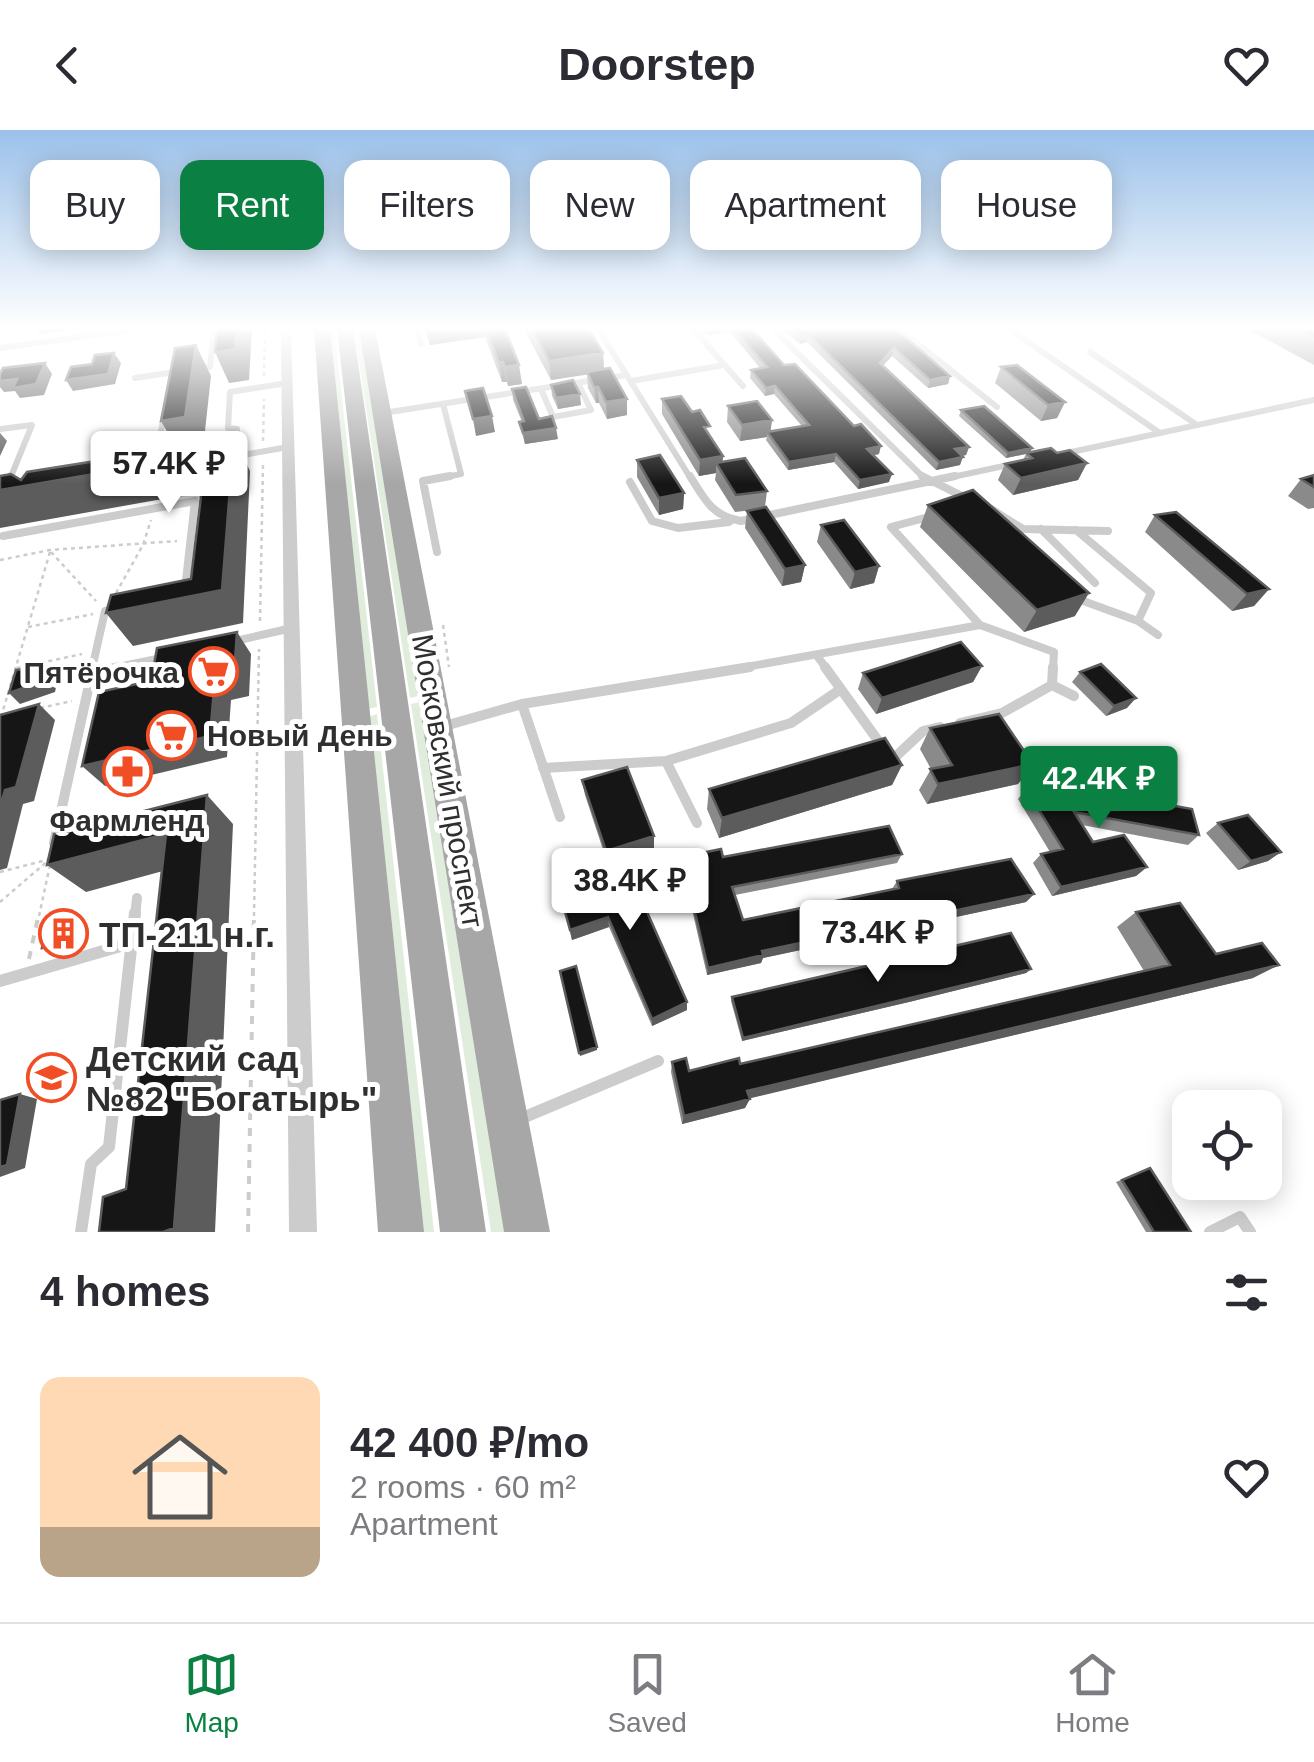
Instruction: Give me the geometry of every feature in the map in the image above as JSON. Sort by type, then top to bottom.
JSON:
[{"type":"main road","points":[[326,380],[401,1232]]},
{"type":"main road","name":"Московский проспект","points":[[370,380],[462,1232]]},
{"type":"main road","name":"Московский проспект","points":[[375,380],[528,1232]]},
{"type":"street","points":[[287,383],[303,1232]]},
{"type":"lane","points":[[168,392],[170,380]]},
{"type":"lane","points":[[382,413],[604,380]]},
{"type":"lane","points":[[631,380],[711,510],[723,518],[742,521]]},
{"type":"lane","points":[[739,380],[744,386]]},
{"type":"lane","points":[[825,380],[928,482],[992,509],[1023,528],[1108,531]]},
{"type":"lane","points":[[964,380],[997,406]]},
{"type":"lane","points":[[1083,380],[1160,433]]},
{"type":"lane","points":[[1132,380],[1197,425]]},
{"type":"lane","points":[[236,456],[237,429],[228,428],[230,392],[287,383]]},
{"type":"lane","points":[[541,389],[553,417],[591,410],[578,383]]},
{"type":"lane","points":[[1044,458],[1314,400]]},
{"type":"lane","points":[[408,553],[436,550],[423,481],[462,474],[443,404]]},
{"type":"lane","points":[[154,470],[164,412]]},
{"type":"lane","points":[[0,429],[32,424],[2,497]]},
{"type":"lane","points":[[217,460],[288,447]]},
{"type":"lane","points":[[630,482],[652,521],[678,528],[742,521],[1024,462]]},
{"type":"lane","points":[[3,536],[157,504],[195,502],[184,595],[168,598]]},
{"type":"lane","points":[[948,512],[890,527],[980,625],[1054,652],[1052,685]]},
{"type":"lane","points":[[34,530],[40,520]]},
{"type":"lane","points":[[1010,542],[1023,528]]},
{"type":"lane","points":[[1041,529],[1095,583]]},
{"type":"lane","points":[[1076,530],[1152,593],[1138,621]]},
{"type":"lane","points":[[1064,588],[1077,600],[1138,621],[1158,636]]},
{"type":"lane","points":[[51,858],[105,611],[121,608]]},
{"type":"lane","points":[[438,727],[522,704],[818,656],[980,625]]},
{"type":"lane","points":[[222,644],[292,628]]},
{"type":"lane","points":[[818,656],[892,760],[923,731],[1002,713],[1052,685]]},
{"type":"lane","points":[[91,674],[166,657]]},
{"type":"lane","points":[[1052,685],[1074,696]]},
{"type":"lane","points":[[543,768],[666,761],[791,723],[841,689]]},
{"type":"lane","points":[[522,704],[560,817]]},
{"type":"lane","points":[[666,761],[697,822]]},
{"type":"lane","points":[[82,1232],[91,1164],[108,1147],[136,898]]},
{"type":"lane","points":[[0,981],[131,943]]},
{"type":"lane","points":[[508,1124],[658,1060]]},
{"type":"lane","points":[[1210,1232],[1240,1217],[1250,1232]]},
{"type":"path","points":[[248,1232],[264,380]]},
{"type":"path","points":[[28,626],[105,611],[143,545],[157,504]]},
{"type":"path","points":[[0,560],[50,550],[191,539]]},
{"type":"path","points":[[50,550],[105,611]]},
{"type":"path","points":[[0,717],[50,550]]},
{"type":"path","points":[[16,668],[96,650]]},
{"type":"path","points":[[35,710],[86,698]]},
{"type":"path","points":[[0,717],[18,713]]},
{"type":"path","points":[[0,872],[51,858]]},
{"type":"path","points":[[0,902],[51,858]]},
{"type":"path","points":[[26,974],[51,858]]},
{"type":"green space","points":[[333,380],[340,380],[377,707],[367,709]]},
{"type":"green space","points":[[362,380],[367,380],[419,696],[410,698]]},
{"type":"green space","points":[[420,702],[505,1232],[491,1232],[411,704]]},
{"type":"green space","points":[[377,714],[434,1232],[419,1232],[368,717]]},
{"type":"building","points":[[16,380],[38,380],[36,384],[13,388]]},
{"type":"building","points":[[169,380],[191,380],[185,417],[161,421]]},
{"type":"building","points":[[573,380],[580,394],[556,398],[551,385]]},
{"type":"building","points":[[591,380],[617,380],[627,399],[606,402],[598,387]]},
{"type":"building","points":[[760,380],[811,380],[854,426],[861,424],[881,446],[867,449],[892,474],[860,480],[836,454],[789,462],[767,432],[809,425],[775,386],[766,388]]},
{"type":"building","points":[[855,380],[898,380],[969,447],[955,449],[963,457],[939,462]]},
{"type":"building","points":[[1018,380],[1037,380],[1065,402],[1048,405]]},
{"type":"building","points":[[526,387],[539,419],[552,416],[556,428],[523,433],[519,422],[524,421],[512,389]]},
{"type":"building","points":[[483,388],[492,416],[473,419],[465,391]]},
{"type":"building","points":[[681,396],[692,412],[700,410],[710,426],[704,427],[723,456],[700,460],[662,399]]},
{"type":"building","points":[[757,401],[772,420],[742,425],[728,406]]},
{"type":"building","points":[[984,406],[1032,448],[1008,453],[961,410]]},
{"type":"building","points":[[234,438],[222,590],[106,613],[111,595],[191,579],[206,455],[0,490],[0,476],[11,474],[21,480],[27,472],[133,455],[141,460],[148,452]]},
{"type":"building","points":[[1051,448],[1057,453],[1070,450],[1087,463],[1021,478],[1005,464],[1032,458],[1026,453]]},
{"type":"building","points":[[660,455],[684,493],[659,498],[637,460]]},
{"type":"building","points":[[745,458],[767,491],[736,495],[716,463]]},
{"type":"building","points":[[1314,475],[1314,487],[1301,479]]},
{"type":"building","points":[[973,490],[1089,593],[1037,610],[928,505]]},
{"type":"building","points":[[766,507],[805,565],[785,569],[747,511]]},
{"type":"building","points":[[1176,512],[1269,589],[1247,594],[1155,515]]},
{"type":"building","points":[[844,520],[879,566],[855,572],[821,525]]},
{"type":"building","points":[[237,632],[234,674],[215,678],[210,736],[82,766],[99,692],[151,681],[157,648]]},
{"type":"building","points":[[961,642],[982,666],[882,698],[863,673]]},
{"type":"building","points":[[1101,664],[1136,698],[1114,706],[1080,672]]},
{"type":"building","points":[[48,667],[43,681],[9,693],[16,670]]},
{"type":"building","points":[[39,704],[16,787],[5,790],[0,807],[0,715]]},
{"type":"building","points":[[999,714],[1033,764],[938,784],[930,769],[952,765],[930,728]]},
{"type":"building","points":[[885,738],[902,765],[722,818],[709,789]]},
{"type":"building","points":[[627,767],[654,836],[606,851],[582,780]]},
{"type":"building","points":[[1054,784],[1192,809],[1199,835],[1074,812],[1093,842],[1124,835],[1147,867],[1061,887],[1041,854],[1063,849],[1026,789]]},
{"type":"building","points":[[207,795],[174,1228],[163,1232],[99,1232],[103,1197],[126,1189],[166,834],[47,865],[54,834]]},
{"type":"building","points":[[1248,815],[1281,852],[1251,861],[1218,823]]},
{"type":"building","points":[[889,826],[902,854],[732,887],[743,920],[899,888],[897,881],[1011,859],[1034,894],[762,951],[763,955],[708,968],[682,857],[721,849],[723,857]]},
{"type":"building","points":[[644,867],[655,899],[643,903],[687,1002],[652,1019],[608,917],[570,930],[560,893]]},
{"type":"building","points":[[1180,903],[1216,954],[1262,943],[1279,965],[747,1091],[750,1099],[684,1116],[672,1062],[686,1058],[689,1071],[739,1058],[740,1064],[1170,965],[1136,912]]},
{"type":"building","points":[[71,911],[66,941],[42,948],[48,918]]},
{"type":"building","points":[[1011,933],[1031,969],[743,1038],[732,997]]},
{"type":"building","points":[[576,966],[597,1047],[579,1053],[560,971]]},
{"type":"building","points":[[20,1094],[7,1165],[0,1167],[0,1100]]},
{"type":"building","points":[[1150,1168],[1191,1232],[1154,1232],[1122,1180]]},
{"type":"place","name":"Пятёрочка","points":[[214,672]]},
{"type":"place","name":"Новый День","points":[[172,735]]},
{"type":"place","name":"Фармленд","points":[[127,771]]},
{"type":"place","name":"ТП-211 н.г.","points":[[64,934]]},
{"type":"place","name":"Детский сад №82 \"Богатырь\"","points":[[51,1078]]}]
